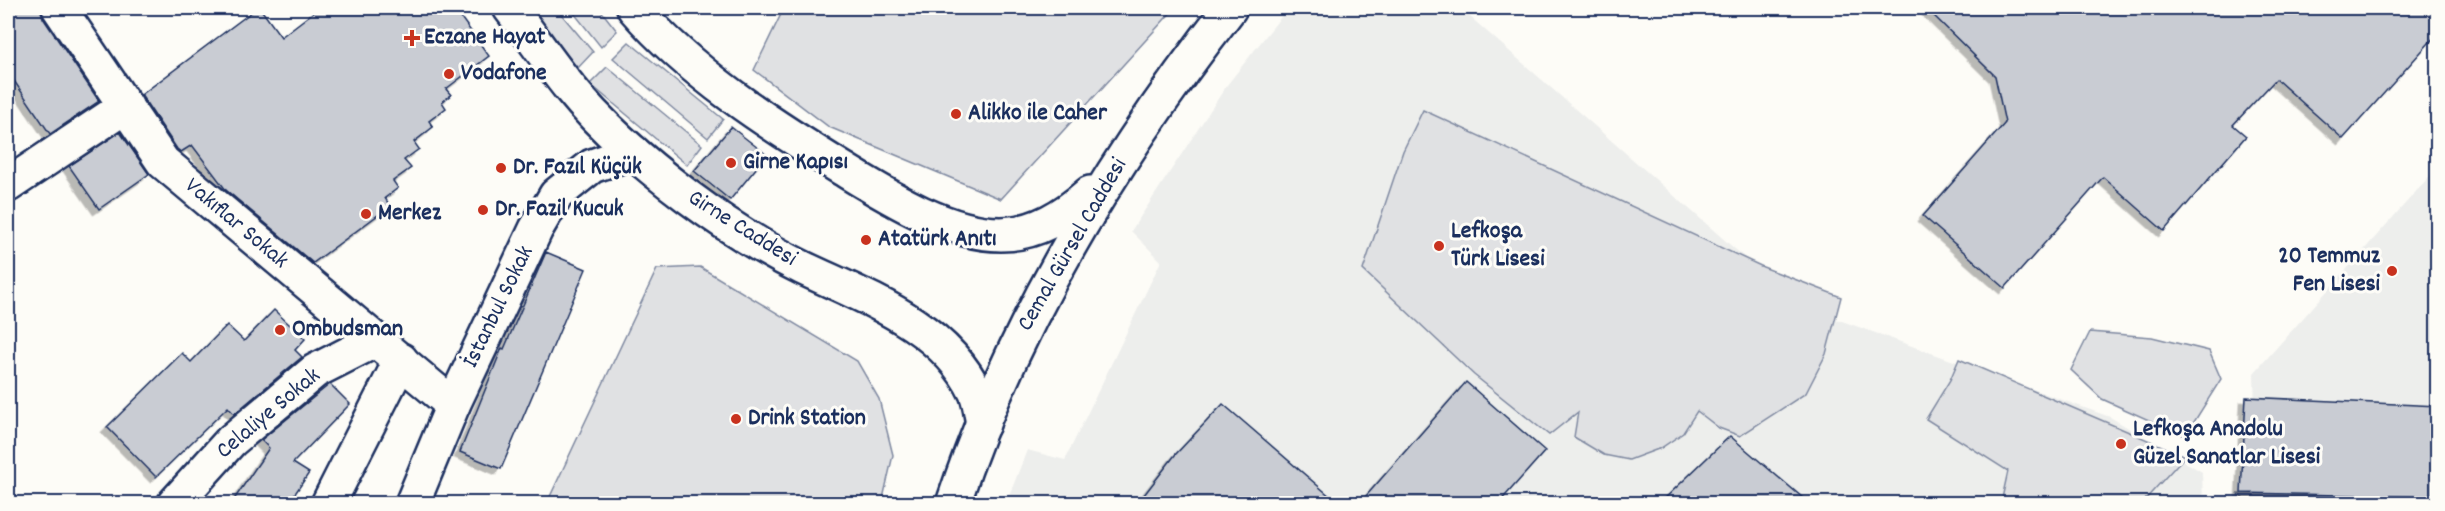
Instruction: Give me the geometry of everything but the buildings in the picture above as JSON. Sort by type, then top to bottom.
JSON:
[{"type":"street","name":"Vakıflar Sokak","points":[[59,8],[163,162],[245,234],[453,405]]},
{"type":"street","name":"Girne Caddesi","points":[[510,8],[571,89],[633,152],[725,223],[802,267],[878,302],[916,327],[960,366],[977,395],[983,424]]},
{"type":"street","points":[[634,8],[674,48],[744,106],[893,199],[942,220],[977,232],[1002,234],[1028,231],[1054,221],[1110,177]]},
{"type":"street","name":"Cemal Gürsel Caddesi","points":[[953,504],[1006,365],[1073,235],[1183,69],[1230,8]]},
{"type":"street","points":[[8,186],[126,106]]},
{"type":"street","name":"İstanbul Sokak","points":[[412,504],[453,405],[556,195],[592,166],[633,152]]},
{"type":"street","name":"Celaliye Sokak","points":[[174,504],[231,441],[315,371],[376,340]]},
{"type":"street","points":[[328,504],[401,360]]},
{"type":"shaded area","points":[[532,8],[556,8],[593,52],[577,69],[527,12]]},
{"type":"shaded area","points":[[570,8],[599,8],[617,31],[601,47]]},
{"type":"shaded area","points":[[784,8],[1175,8],[1001,199],[829,127],[754,70]]},
{"type":"shaded area","name":"Lefkoşa Türk Lisesi","points":[[1288,8],[1460,8],[1800,306],[2110,417],[2202,472],[2203,503],[1006,504],[1027,450],[1065,460],[1161,261],[1131,231],[1227,85]]},
{"type":"shaded area","points":[[629,42],[723,119],[708,138],[613,58]]},
{"type":"shaded area","points":[[607,67],[702,145],[687,165],[590,84]]},
{"type":"shaded area","points":[[1423,110],[1763,267],[1841,297],[1826,354],[1806,393],[1740,436],[1719,428],[1697,411],[1683,433],[1661,448],[1629,460],[1604,455],[1574,437],[1578,412],[1549,435],[1474,375],[1363,270],[1403,151]]},
{"type":"shaded area","name":"20 Temmuz Fen Lisesi","points":[[2437,168],[2437,503],[2257,503],[2254,373]]},
{"type":"shaded area","points":[[700,267],[857,361],[879,399],[893,455],[882,503],[547,503],[657,269]]},
{"type":"shaded area","points":[[2090,332],[2152,337],[2209,351],[2221,379],[2189,430],[2182,435],[2102,399],[2071,370]]},
{"type":"shaded area","points":[[1959,359],[2185,456],[2142,503],[2001,503],[2008,471],[1926,419],[1950,380]]},
{"type":"shaded area","points":[[2238,494],[2437,497],[2438,503],[2250,504]]},
{"type":"place","name":"Eczane Hayat","points":[[412,38]]},
{"type":"place","name":"Vodafone","points":[[449,74]]},
{"type":"place","name":"Alikko ile Caher","points":[[956,114]]},
{"type":"place","name":"Girne Kapısı","points":[[731,163]]},
{"type":"place","name":"Dr. Fazıl Küçük","points":[[501,168]]},
{"type":"place","name":"Dr. Fazil Kucuk","points":[[483,210]]},
{"type":"place","name":"Merkez","points":[[366,214]]},
{"type":"place","name":"Atatürk Anıtı","points":[[866,240]]},
{"type":"place","name":"Lefkoşa Türk Lisesi","points":[[1439,246]]},
{"type":"place","name":"20 Temmuz Fen Lisesi","points":[[2392,271]]},
{"type":"place","name":"Ombudsman","points":[[280,330]]},
{"type":"place","name":"Drink Station","points":[[736,419]]},
{"type":"place","name":"Lefkoşa Anadolu Güzel Sanatlar Lisesi","points":[[2121,444]]}]
